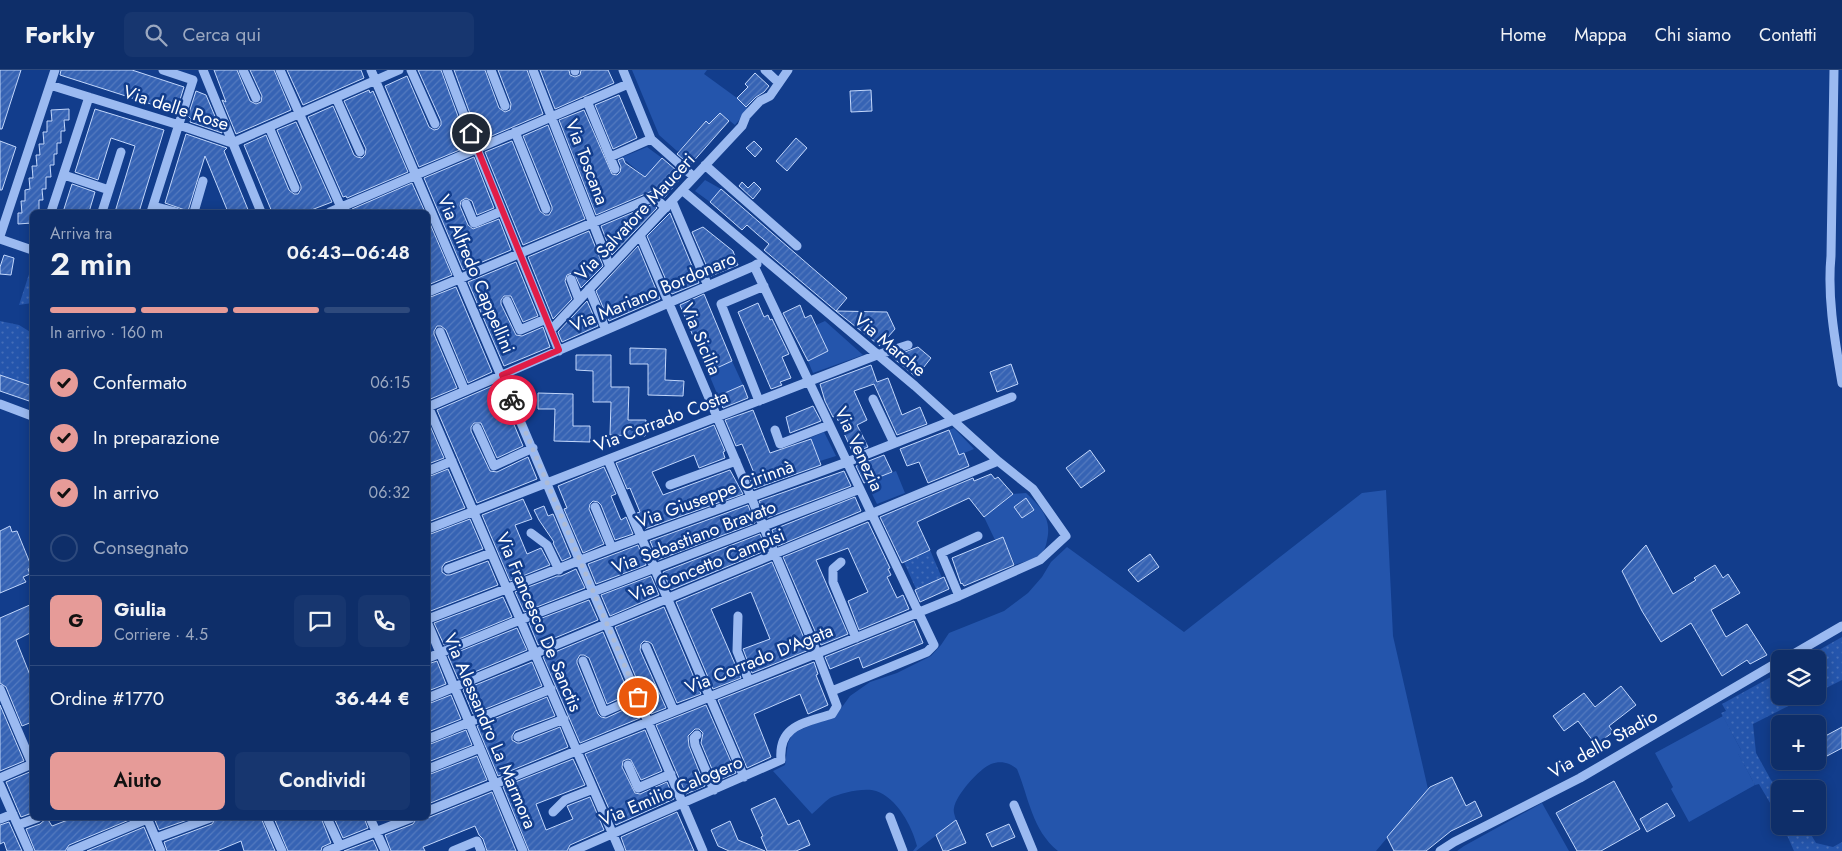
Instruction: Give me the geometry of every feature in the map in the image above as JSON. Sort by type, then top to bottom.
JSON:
[{"type":"street","points":[[30,249],[0,238],[55,70]]},
{"type":"street","points":[[163,70],[193,80]]},
{"type":"street","points":[[244,70],[256,98]]},
{"type":"street","points":[[280,70],[342,210],[416,175],[628,84]]},
{"type":"street","name":"Via Alfredo Cappellini","points":[[371,70],[703,851]]},
{"type":"street","name":"Via delle Rose","points":[[50,85],[232,143],[399,70]]},
{"type":"street","points":[[411,70],[435,124]]},
{"type":"street","points":[[447,70],[559,350]]},
{"type":"street","points":[[491,70],[504,106]]},
{"type":"street","name":"Via Toscana","points":[[533,70],[610,267]]},
{"type":"street","points":[[623,70],[650,139],[694,177]]},
{"type":"street","points":[[765,70],[779,84],[788,70]]},
{"type":"street","points":[[1834,70],[1829,280],[1842,383]]},
{"type":"street","points":[[152,209],[193,80],[204,72],[260,210]]},
{"type":"street","name":"Via Salvatore Mauceri","points":[[551,330],[742,126],[746,116],[753,108],[760,101],[770,96],[779,84]]},
{"type":"street","points":[[52,210],[89,97]]},
{"type":"street","points":[[336,98],[360,152]]},
{"type":"street","points":[[587,102],[615,169]]},
{"type":"street","points":[[269,127],[295,188]]},
{"type":"street","points":[[515,132],[546,209]]},
{"type":"street","points":[[610,157],[650,139]]},
{"type":"street","points":[[103,210],[121,152]]},
{"type":"street","points":[[705,165],[797,246]]},
{"type":"street","points":[[64,175],[109,190]]},
{"type":"street","points":[[195,210],[203,181]]},
{"type":"street","name":"Via Marche","points":[[682,190],[1033,489],[1066,536]]},
{"type":"street","points":[[430,291],[654,197],[669,204],[708,286]]},
{"type":"street","points":[[466,204],[474,223],[502,211]]},
{"type":"street","name":"Via Sicilia","points":[[640,235],[817,653],[837,706],[832,714],[798,725],[789,731],[780,750],[781,760]]},
{"type":"street","points":[[754,266],[762,258]]},
{"type":"street","name":"Via Mariano Bordonaro","points":[[430,406],[754,266]]},
{"type":"street","name":"Via Venezia","points":[[754,266],[934,645],[927,652],[832,691]]},
{"type":"street","points":[[571,279],[579,300]]},
{"type":"street","points":[[759,400],[721,304],[764,286]]},
{"type":"street","points":[[589,289],[606,330]]},
{"type":"street","points":[[507,301],[520,330],[546,319]]},
{"type":"street","points":[[440,332],[465,391]]},
{"type":"street","name":"Via Corrado Costa","points":[[430,528],[759,400],[908,345]]},
{"type":"street","name":"Via Giuseppe Cirinnà","points":[[430,618],[612,548],[847,462],[1012,397]]},
{"type":"street","points":[[873,399],[894,443]]},
{"type":"street","points":[[0,404],[30,415]]},
{"type":"street","name":"Via Francesco De Sanctis","points":[[430,412],[620,851]]},
{"type":"street","points":[[775,430],[780,444],[829,425]]},
{"type":"street","points":[[477,428],[494,466],[533,448]]},
{"type":"street","points":[[608,460],[711,696],[744,777]]},
{"type":"street","points":[[430,471],[452,461]]},
{"type":"street","points":[[670,484],[736,461]]},
{"type":"street","name":"Via Concetto Campisi","points":[[430,697],[998,461]]},
{"type":"street","name":"Via Sebastiano Bravato","points":[[430,657],[520,620],[860,489]]},
{"type":"street","points":[[595,507],[612,548]]},
{"type":"street","points":[[531,533],[547,545],[558,570]]},
{"type":"street","points":[[959,596],[941,553],[978,536]]},
{"type":"street","name":"Via Corrado D'Agata","points":[[430,810],[959,596],[1040,560],[1066,536]]},
{"type":"street","points":[[448,569],[491,553]]},
{"type":"street","points":[[841,562],[833,569],[833,582],[856,638]]},
{"type":"street","points":[[738,616],[737,651],[749,681]]},
{"type":"street","points":[[1801,650],[1842,626]]},
{"type":"street","name":"Via Alessandro La Marmora","points":[[430,629],[523,851]]},
{"type":"street","points":[[646,647],[674,711]]},
{"type":"street","points":[[583,661],[604,712],[638,697]]},
{"type":"street","name":"Via dello Stadio","points":[[1440,851],[1454,842],[1580,778],[1771,667]]},
{"type":"street","points":[[0,689],[30,759]]},
{"type":"street","points":[[430,738],[550,689]]},
{"type":"street","points":[[518,736],[564,720]]},
{"type":"street","points":[[697,734],[694,738],[695,745],[714,790]]},
{"type":"street","points":[[430,768],[480,748]]},
{"type":"street","name":"Via Emilio Calogero","points":[[573,851],[781,760]]},
{"type":"street","points":[[628,764],[638,788],[670,774]]},
{"type":"street","points":[[0,778],[30,765]]},
{"type":"street","points":[[0,785],[29,851]]},
{"type":"street","points":[[553,812],[565,800],[593,788]]},
{"type":"street","points":[[1014,805],[1034,851]]},
{"type":"street","points":[[0,819],[13,814]]},
{"type":"street","points":[[890,818],[903,851]]},
{"type":"street","points":[[18,825],[32,820]]},
{"type":"street","points":[[71,851],[142,820]]},
{"type":"street","points":[[148,820],[161,851]]},
{"type":"street","points":[[156,838],[205,820]]},
{"type":"street","points":[[269,820],[282,851]]},
{"type":"street","points":[[329,820],[340,846]]},
{"type":"street","points":[[371,820],[385,851]]},
{"type":"street","points":[[327,851],[406,820]]},
{"type":"street","points":[[453,851],[476,841],[481,851]]},
{"type":"shaded area","points":[[632,70],[707,70],[704,74],[737,98],[748,109],[735,125],[720,113],[709,124],[705,121],[680,150],[677,151],[659,135]]},
{"type":"shaded area","points":[[647,147],[662,158],[645,177],[626,161],[619,165],[618,159]]},
{"type":"shaded area","points":[[705,180],[721,189],[710,202],[695,191]]},
{"type":"shaded area","points":[[30,271],[30,303],[19,305]]},
{"type":"shaded area","points":[[0,321],[19,325],[30,332],[30,385],[0,375]]},
{"type":"shaded area","points":[[825,321],[863,355],[813,373],[808,361],[828,351],[816,325]]},
{"type":"shaded area","points":[[732,361],[743,385],[718,396],[708,372]]},
{"type":"shaded area","points":[[954,428],[974,449],[922,470],[919,462],[955,447],[949,430]]},
{"type":"shaded area","points":[[824,432],[836,456],[820,461],[810,438]]},
{"type":"shaded area","points":[[896,471],[905,493],[877,504],[866,482]]},
{"type":"shaded area","points":[[1386,490],[1393,636],[1428,789],[1376,851],[1058,851],[1042,833],[1032,813],[1017,769],[1002,762],[986,767],[963,790],[954,808],[956,820],[916,851],[913,851],[917,846],[903,814],[884,795],[871,790],[859,790],[840,794],[830,798],[812,814],[773,771],[785,765],[788,743],[793,733],[837,714],[850,696],[870,682],[897,673],[931,656],[949,633],[1004,611],[1028,593],[1042,577],[1051,562],[1067,547],[1184,632],[1362,493]]},
{"type":"shaded area","points":[[1026,493],[1041,508],[1047,520],[1048,533],[1046,546],[1042,552],[1035,558],[1015,565],[1003,537],[995,540],[984,517],[1013,494]]},
{"type":"shaded area","points":[[930,550],[942,578],[916,589],[904,562]]},
{"type":"shaded area","points":[[1842,637],[1842,680],[1826,688],[1826,650],[1819,650]]},
{"type":"shaded area","points":[[1771,677],[1771,705],[1790,705],[1753,724],[1756,753],[1771,780],[1771,805],[1759,784],[1755,785],[1737,752],[1741,750],[1721,713],[1726,711],[1722,704]]},
{"type":"shaded area","points":[[1723,716],[1741,750],[1738,753],[1755,785],[1689,822],[1671,789],[1673,787],[1655,753]]},
{"type":"shaded area","points":[[1542,803],[1569,851],[1457,851],[1464,846]]},
{"type":"shaded area","points":[[1787,835],[1811,835],[1816,843],[1833,847],[1842,842],[1842,851],[1794,851]]},
{"type":"building","points":[[0,70],[21,70],[2,129],[0,129]]},
{"type":"building","points":[[61,70],[132,70],[184,87],[176,112],[60,75]]},
{"type":"building","points":[[214,70],[237,70],[250,101],[256,104],[261,102],[262,96],[250,70],[274,70],[291,110],[236,134],[222,100],[226,102]]},
{"type":"building","points":[[287,70],[361,70],[364,78],[303,105]]},
{"type":"building","points":[[418,70],[441,70],[469,146],[419,167],[385,86],[407,76],[429,127],[434,130],[438,129],[441,121]]},
{"type":"building","points":[[454,70],[485,70],[499,108],[505,112],[510,110],[511,104],[498,70],[527,70],[543,114],[480,141]]},
{"type":"building","points":[[540,70],[569,70],[570,75],[575,77],[580,75],[581,70],[608,70],[614,83],[555,109]]},
{"type":"building","points":[[755,73],[769,86],[746,107],[737,98],[748,87],[745,84]]},
{"type":"building","points":[[369,90],[370,93],[373,91],[408,172],[347,198],[346,196],[343,197],[308,117],[333,106],[354,155],[362,158],[365,155],[366,149],[344,101]]},
{"type":"building","points":[[871,90],[872,111],[851,112],[850,91]]},
{"type":"building","points":[[196,91],[206,95],[222,133],[190,122],[191,119],[188,116]]},
{"type":"building","points":[[619,95],[637,138],[613,149],[595,105]]},
{"type":"building","points":[[69,109],[69,120],[64,120],[65,131],[61,131],[61,143],[57,143],[54,165],[50,165],[51,177],[46,177],[46,189],[42,189],[43,200],[39,200],[39,210],[30,210],[30,223],[18,224],[18,213],[22,213],[21,201],[25,201],[25,190],[30,189],[29,178],[33,178],[32,166],[37,166],[36,155],[40,155],[39,144],[44,144],[43,132],[47,132],[47,121],[52,121],[51,110]]},
{"type":"building","points":[[95,109],[164,130],[140,210],[116,210],[135,146],[111,138],[98,180],[75,172]]},
{"type":"building","points":[[584,110],[612,174],[617,175],[620,172],[621,167],[618,160],[623,158],[625,163],[645,177],[662,158],[682,175],[664,198],[658,192],[652,191],[596,215],[559,120]]},
{"type":"building","points":[[720,113],[729,121],[690,165],[677,154],[706,121],[709,124]]},
{"type":"building","points":[[296,122],[332,202],[311,210],[271,210],[244,145],[266,135],[289,190],[294,194],[298,194],[301,186],[277,130]]},
{"type":"building","points":[[548,125],[585,219],[523,245],[485,152],[512,141],[540,211],[545,215],[549,215],[552,207],[523,136]]},
{"type":"building","points":[[186,134],[227,148],[224,151],[248,210],[227,210],[205,156],[188,210],[165,203]]},
{"type":"building","points":[[796,138],[807,148],[787,171],[776,161]]},
{"type":"building","points":[[0,141],[16,147],[2,190],[0,190]]},
{"type":"building","points":[[754,141],[762,149],[755,157],[746,148]]},
{"type":"building","points":[[474,157],[494,208],[477,215],[472,201],[466,198],[461,201],[460,206],[468,225],[473,229],[499,219],[511,250],[463,270],[424,178]]},
{"type":"building","points":[[742,182],[748,188],[754,182],[761,189],[753,199],[739,186]]},
{"type":"building","points":[[412,183],[424,210],[352,210]]},
{"type":"building","points":[[72,184],[95,192],[90,210],[64,210]]},
{"type":"building","points":[[721,189],[847,298],[836,311],[764,250],[769,244],[747,225],[742,230],[710,202]]},
{"type":"building","points":[[653,204],[657,208],[612,255],[601,226]]},
{"type":"building","points":[[670,213],[699,283],[672,294],[647,236]]},
{"type":"building","points":[[430,224],[452,275],[430,284]]},
{"type":"building","points":[[703,227],[733,251],[738,265],[711,276],[692,232]]},
{"type":"building","points":[[589,231],[603,266],[581,288],[575,275],[572,273],[567,275],[565,281],[572,299],[553,319],[528,257]]},
{"type":"building","points":[[638,246],[660,299],[609,321],[596,291]]},
{"type":"building","points":[[4,255],[14,258],[11,275],[0,274]]},
{"type":"building","points":[[516,262],[538,316],[523,322],[511,296],[504,296],[501,304],[516,335],[522,336],[543,327],[550,347],[504,366],[468,282]]},
{"type":"building","points":[[456,287],[492,372],[468,383],[446,330],[441,326],[437,326],[434,334],[457,388],[430,399],[430,297]]},
{"type":"building","points":[[704,294],[732,361],[708,372],[680,305]]},
{"type":"building","points":[[587,301],[598,326],[562,342],[558,332]]},
{"type":"building","points":[[758,303],[764,317],[768,315],[770,320],[772,319],[789,354],[782,357],[791,378],[780,382],[782,385],[771,389],[738,312]]},
{"type":"building","points":[[800,305],[805,318],[811,315],[828,351],[808,361],[783,313]]},
{"type":"building","points":[[836,311],[887,312],[895,329],[880,346]]},
{"type":"building","points":[[918,347],[931,358],[916,377],[892,357]]},
{"type":"building","points":[[630,348],[666,349],[665,380],[684,381],[683,396],[648,395],[648,364],[630,364]]},
{"type":"building","points":[[576,355],[611,355],[611,387],[629,387],[628,420],[646,420],[645,436],[610,435],[611,402],[593,402],[593,371],[576,370]]},
{"type":"building","points":[[1011,364],[1018,384],[997,392],[990,372]]},
{"type":"building","points":[[871,365],[877,382],[888,378],[902,415],[920,407],[927,424],[897,435],[874,384],[854,391],[867,420],[857,425],[868,447],[853,453],[836,416],[833,417],[825,401],[820,384]]},
{"type":"building","points":[[0,375],[30,385],[30,401],[0,391]]},
{"type":"building","points":[[497,384],[523,446],[497,458],[481,423],[474,423],[471,431],[490,471],[497,472],[528,457],[537,479],[477,503],[437,410]]},
{"type":"building","points":[[743,385],[748,398],[723,408],[718,396]]},
{"type":"building","points":[[538,393],[573,394],[573,426],[590,426],[590,442],[554,441],[555,409],[538,409]]},
{"type":"building","points":[[813,406],[821,421],[790,433],[786,417]]},
{"type":"building","points":[[753,410],[770,453],[811,439],[821,465],[754,489],[748,475],[754,473],[742,444],[736,446],[725,420]]},
{"type":"building","points":[[714,425],[725,451],[723,452],[725,458],[699,468],[694,455],[652,472],[663,495],[730,470],[743,494],[645,529],[637,513],[640,512],[630,488],[627,489],[616,463]]},
{"type":"building","points":[[430,426],[444,458],[430,463]]},
{"type":"building","points":[[949,430],[959,455],[964,453],[969,466],[928,483],[919,462],[907,466],[900,449]]},
{"type":"building","points":[[1090,450],[1105,471],[1081,488],[1066,468]]},
{"type":"building","points":[[884,455],[892,472],[864,483],[856,466]]},
{"type":"building","points":[[604,467],[616,494],[611,496],[621,520],[626,517],[633,534],[615,540],[601,505],[593,501],[589,509],[604,544],[583,553],[564,509],[567,508],[558,486]]},
{"type":"building","points":[[448,469],[465,508],[430,521],[430,476]]},
{"type":"building","points":[[844,471],[851,486],[767,518],[759,501]]},
{"type":"building","points":[[991,474],[995,479],[998,477],[1013,494],[984,517],[969,498],[917,522],[930,550],[902,563],[880,517],[973,478],[974,481]]},
{"type":"building","points":[[855,497],[861,511],[778,546],[772,530]]},
{"type":"building","points":[[1026,498],[1034,510],[1022,518],[1014,507]]},
{"type":"building","points":[[523,499],[532,519],[515,525],[527,554],[541,548],[550,565],[510,581],[482,515]]},
{"type":"building","points":[[748,505],[755,523],[658,560],[650,541]]},
{"type":"building","points":[[544,506],[548,516],[553,514],[571,557],[562,561],[554,542],[534,510]]},
{"type":"building","points":[[470,519],[483,549],[445,563],[442,567],[442,572],[450,575],[488,561],[498,585],[430,611],[430,534]]},
{"type":"building","points":[[868,522],[890,568],[888,569],[891,575],[887,577],[897,598],[903,595],[909,609],[859,630],[848,601],[868,592],[848,548],[816,560],[848,634],[821,645],[783,557]]},
{"type":"building","points":[[10,526],[12,532],[17,531],[30,563],[30,568],[28,569],[30,574],[23,577],[26,582],[0,593],[0,531]]},
{"type":"building","points":[[760,534],[767,550],[671,590],[663,572]]},
{"type":"building","points":[[1003,537],[1014,565],[964,586],[961,584],[952,558]]},
{"type":"building","points":[[638,545],[646,565],[596,584],[588,564]]},
{"type":"building","points":[[1646,545],[1673,594],[1696,580],[1694,578],[1715,565],[1723,578],[1728,574],[1740,593],[1711,610],[1726,637],[1747,624],[1767,655],[1750,664],[1747,660],[1722,676],[1691,623],[1661,642],[1642,611],[1622,571]]},
{"type":"building","points":[[1150,554],[1159,567],[1138,582],[1128,570]]},
{"type":"building","points":[[772,562],[809,650],[752,673],[743,649],[770,639],[751,592],[711,609],[741,678],[713,689],[676,602]]},
{"type":"building","points":[[576,569],[585,588],[524,612],[515,592]]},
{"type":"building","points":[[651,576],[659,595],[610,616],[601,595]]},
{"type":"building","points":[[944,577],[949,589],[920,602],[915,590]]},
{"type":"building","points":[[503,597],[512,617],[444,645],[434,623]]},
{"type":"building","points":[[589,600],[598,620],[538,645],[529,623]]},
{"type":"building","points":[[30,605],[30,633],[16,640],[30,675],[30,723],[22,726],[6,687],[0,683],[0,618]]},
{"type":"building","points":[[664,607],[701,694],[677,703],[652,644],[644,641],[641,644],[640,650],[666,708],[651,714],[615,627]]},
{"type":"building","points":[[914,621],[923,643],[863,668],[859,657],[830,669],[825,657]]},
{"type":"building","points":[[517,628],[527,650],[458,679],[448,656]]},
{"type":"building","points":[[603,632],[629,694],[607,704],[589,658],[580,655],[577,663],[598,714],[606,718],[634,705],[640,718],[580,743],[543,657]]},
{"type":"building","points":[[437,661],[446,684],[430,690],[430,663]]},
{"type":"building","points":[[532,662],[542,686],[473,714],[463,690]]},
{"type":"building","points":[[814,662],[818,674],[816,675],[828,705],[808,714],[800,694],[754,714],[771,757],[747,768],[718,700]]},
{"type":"building","points":[[1621,686],[1636,705],[1609,726],[1613,732],[1596,745],[1578,721],[1564,731],[1553,716],[1584,693],[1595,707]]},
{"type":"building","points":[[451,695],[461,719],[430,731],[430,703]]},
{"type":"building","points":[[547,697],[555,716],[515,731],[512,740],[520,743],[560,727],[568,747],[498,776],[477,726]]},
{"type":"building","points":[[0,705],[24,761],[0,771]]},
{"type":"building","points":[[706,705],[736,773],[717,781],[701,743],[703,733],[699,729],[695,729],[688,736],[689,746],[705,786],[686,794],[656,725]]},
{"type":"building","points":[[1842,727],[1842,748],[1827,756],[1826,754],[1826,736]]},
{"type":"building","points":[[466,730],[472,745],[430,761],[430,744]]},
{"type":"building","points":[[645,730],[662,771],[641,780],[631,760],[623,761],[622,767],[635,793],[640,794],[667,782],[674,799],[616,825],[585,754]]},
{"type":"building","points":[[477,756],[487,780],[430,803],[430,774]]},
{"type":"building","points":[[573,759],[585,785],[536,804],[546,830],[573,819],[567,806],[590,797],[604,830],[570,845],[567,851],[529,851],[503,787]]},
{"type":"building","points":[[30,772],[30,814],[21,817],[6,782]]},
{"type":"building","points":[[1452,777],[1466,806],[1475,801],[1482,816],[1451,831],[1426,851],[1394,851],[1387,837],[1430,787]]},
{"type":"building","points":[[1614,781],[1640,829],[1601,851],[1577,851],[1556,813]]},
{"type":"building","points":[[492,792],[516,851],[487,851],[483,839],[475,826],[423,847],[425,851],[391,851],[385,835],[413,824],[416,820],[430,820],[430,817]]},
{"type":"building","points":[[775,798],[788,825],[799,820],[810,845],[796,851],[767,851],[761,837],[763,836],[751,809]]},
{"type":"building","points":[[1667,803],[1675,816],[1647,832],[1640,819]]},
{"type":"building","points":[[677,812],[694,851],[626,851],[621,837]]},
{"type":"building","points":[[45,820],[48,820],[52,826],[68,820],[129,820],[69,845],[65,851],[35,851],[26,829],[40,824]]},
{"type":"building","points":[[155,820],[187,820],[159,830]]},
{"type":"building","points":[[215,820],[262,820],[275,851],[244,851],[241,841],[217,851],[167,851],[164,842],[212,824]]},
{"type":"building","points":[[275,820],[322,820],[331,843],[322,847],[321,851],[288,851]]},
{"type":"building","points":[[335,820],[365,820],[368,828],[343,838]]},
{"type":"building","points":[[956,820],[966,843],[943,851],[936,835]]},
{"type":"building","points":[[730,821],[738,840],[765,851],[729,851],[718,846],[711,830]]},
{"type":"building","points":[[9,822],[22,851],[7,851],[4,842],[0,844],[0,825]]},
{"type":"building","points":[[1009,824],[1015,837],[992,847],[986,834]]},
{"type":"building","points":[[144,827],[154,851],[87,851]]},
{"type":"building","points":[[373,840],[378,851],[344,851]]},
{"type":"way so far","points":[[512,400],[638,697]]},
{"type":"route","points":[[471,133],[559,350],[502,375],[512,400]]}]
